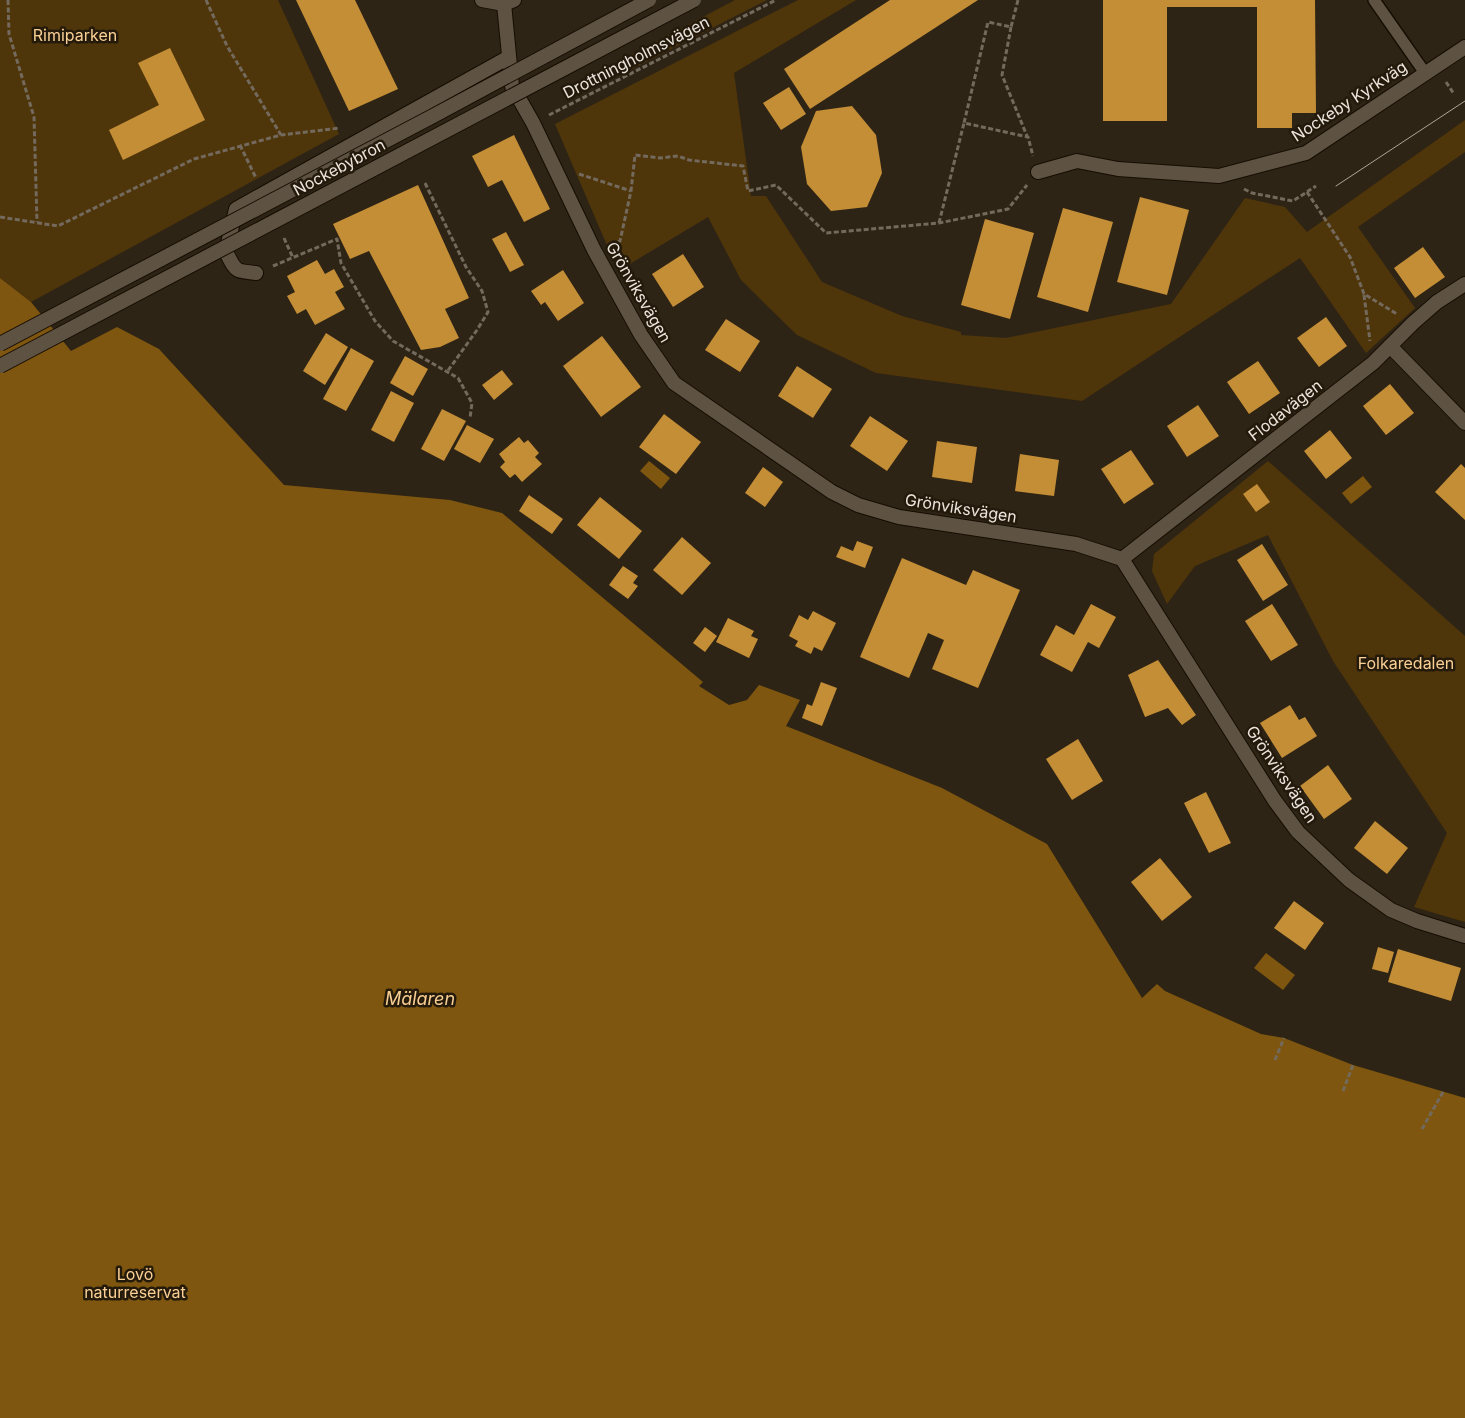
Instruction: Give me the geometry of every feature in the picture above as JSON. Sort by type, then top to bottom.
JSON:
[{"type":"street","points":[[482,0],[509,2]]},
{"type":"street","name":"Nockebybron","points":[[0,344],[649,0]]},
{"type":"street","name":"Nockebybron","points":[[0,366],[694,0]]},
{"type":"street","name":"Grönviksvägen","points":[[509,2],[509,57],[512,86],[533,123],[599,259],[641,336],[674,383],[832,492],[858,505],[899,517],[1076,544],[1122,559],[1275,801],[1298,832],[1349,880],[1391,910],[1465,936]]},
{"type":"street","name":"Nockeby Kyrkväg","points":[[1038,172],[1077,162],[1118,169],[1219,176],[1306,153],[1465,47]]},
{"type":"street","points":[[256,273],[240,272],[234,267],[226,252],[236,210],[509,57]]},
{"type":"street","name":"Flodavägen","points":[[1122,559],[1373,363],[1437,302],[1465,284]]},
{"type":"street","points":[[1390,346],[1465,423]]},
{"type":"lane","points":[[1374,0],[1425,73]]},
{"type":"path","points":[[8,0],[10,34],[34,117],[37,222]]},
{"type":"path","points":[[206,0],[226,46],[281,135]]},
{"type":"path","name":"Drottningholmsvägen","points":[[533,123],[776,0]]},
{"type":"path","points":[[620,241],[635,155],[660,158],[678,156],[689,160],[743,166],[748,191],[776,185],[826,233],[939,223],[1008,210],[1038,172],[1028,137],[1002,75],[1018,0]]},
{"type":"path","points":[[939,223],[988,22],[1011,27]]},
{"type":"path","points":[[1443,78],[1454,94]]},
{"type":"path","points":[[964,123],[1028,137]]},
{"type":"path","points":[[0,218],[58,226],[194,159],[281,135],[343,128]]},
{"type":"path","points":[[578,174],[630,191]]},
{"type":"path","points":[[1219,176],[1252,193],[1293,201],[1316,186]]},
{"type":"path","points":[[425,183],[466,267],[482,291],[488,312],[447,372]]},
{"type":"path","points":[[1307,192],[1350,257],[1364,294],[1373,363]]},
{"type":"path","points":[[256,273],[337,239],[341,263],[375,321],[393,341],[458,378],[472,403],[470,418]]},
{"type":"path","points":[[1364,294],[1413,323]]},
{"type":"path","points":[[1275,1060],[1284,1038]]},
{"type":"path","points":[[1343,1091],[1353,1065]]},
{"type":"path","points":[[1422,1129],[1443,1092]]},
{"type":"green space","name":"Rimiparken","points":[[0,0],[278,0],[339,134],[31,302],[0,278]]},
{"type":"green space","points":[[735,0],[767,0],[618,76],[612,65]]},
{"type":"green space","points":[[798,0],[856,0],[734,73],[751,196],[766,196],[822,282],[902,316],[961,332],[961,335],[1006,338],[1171,304],[1245,198],[1285,207],[1307,232],[1465,120],[1465,152],[1358,227],[1415,308],[1366,353],[1300,258],[1082,401],[876,373],[797,335],[741,280],[708,217],[618,271],[555,124]]},
{"type":"green space","name":"Folkaredalen","points":[[1268,461],[1465,636],[1465,922],[1414,907],[1447,833],[1333,661],[1268,535],[1195,566],[1167,604],[1152,571],[1154,554]]},
{"type":"water","name":"Mälaren","points":[[0,278],[31,302],[71,351],[117,327],[159,349],[284,485],[450,500],[502,513],[703,682],[699,686],[729,705],[747,700],[759,685],[800,700],[786,726],[942,788],[1047,844],[1142,998],[1157,984],[1165,991],[1261,1034],[1284,1038],[1353,1065],[1465,1098],[1465,1418],[0,1418]]},
{"type":"water","points":[[649,461],[670,478],[661,489],[640,471]]},
{"type":"water","points":[[1363,476],[1372,487],[1351,504],[1342,493]]},
{"type":"water","points":[[1266,953],[1295,975],[1283,990],[1254,968]]},
{"type":"building","points":[[296,0],[355,0],[398,89],[349,111]]},
{"type":"building","points":[[890,0],[978,0],[810,109],[784,69]]},
{"type":"building","points":[[1103,0],[1315,0],[1316,113],[1292,113],[1292,128],[1257,128],[1257,7],[1167,7],[1167,121],[1103,121]]},
{"type":"building","points":[[170,48],[205,120],[123,160],[109,130],[159,105],[138,63]]},
{"type":"building","points":[[789,87],[806,114],[781,130],[763,103]]},
{"type":"building","points":[[852,106],[876,135],[882,173],[867,207],[831,211],[807,184],[801,147],[816,111]]},
{"type":"building","points":[[514,135],[550,209],[524,222],[502,180],[488,187],[472,156]]},
{"type":"building","points":[[418,185],[469,298],[445,309],[459,338],[440,347],[421,350],[369,251],[350,259],[333,224]]},
{"type":"building","points":[[1140,197],[1189,210],[1167,295],[1117,282]]},
{"type":"building","points":[[1063,208],[1113,222],[1088,312],[1037,297]]},
{"type":"building","points":[[985,219],[1034,233],[1010,319],[961,305]]},
{"type":"building","points":[[506,232],[524,265],[510,272],[492,239]]},
{"type":"building","points":[[1423,247],[1445,277],[1415,298],[1394,268]]},
{"type":"building","points":[[683,254],[704,287],[673,307],[652,274]]},
{"type":"building","points":[[317,260],[325,274],[334,269],[344,287],[335,292],[345,309],[315,325],[306,309],[297,314],[287,296],[295,292],[287,276]]},
{"type":"building","points":[[563,270],[584,303],[558,321],[545,302],[541,305],[531,291]]},
{"type":"building","points":[[1326,317],[1347,346],[1319,367],[1297,338]]},
{"type":"building","points":[[726,319],[760,341],[740,372],[705,350]]},
{"type":"building","points":[[326,333],[348,347],[325,385],[303,371]]},
{"type":"building","points":[[602,336],[641,387],[601,417],[563,366]]},
{"type":"building","points":[[351,348],[374,361],[346,411],[323,399]]},
{"type":"building","points":[[405,356],[428,369],[413,396],[390,383]]},
{"type":"building","points":[[1258,361],[1280,393],[1249,414],[1227,382]]},
{"type":"building","points":[[797,366],[832,389],[813,418],[778,396]]},
{"type":"building","points":[[502,370],[513,384],[494,400],[482,385]]},
{"type":"building","points":[[1390,384],[1414,413],[1386,435],[1363,406]]},
{"type":"building","points":[[391,391],[414,403],[394,442],[371,430]]},
{"type":"building","points":[[1198,405],[1219,436],[1187,457],[1167,426]]},
{"type":"building","points":[[442,409],[466,421],[444,461],[421,449]]},
{"type":"building","points":[[664,414],[701,442],[676,474],[639,447]]},
{"type":"building","points":[[870,416],[908,441],[887,471],[850,446]]},
{"type":"building","points":[[467,425],[494,439],[480,463],[454,449]]},
{"type":"building","points":[[1330,430],[1352,458],[1326,479],[1304,451]]},
{"type":"building","points":[[519,437],[524,443],[528,440],[539,453],[535,457],[542,464],[522,482],[515,474],[510,478],[500,467],[505,462],[499,454]]},
{"type":"building","points":[[937,441],[977,447],[972,483],[932,477]]},
{"type":"building","points":[[1131,450],[1154,484],[1124,504],[1101,469]]},
{"type":"building","points":[[1020,454],[1059,460],[1054,496],[1015,491]]},
{"type":"building","points":[[1461,464],[1465,468],[1465,520],[1435,492]]},
{"type":"building","points":[[763,467],[783,482],[765,507],[745,493]]},
{"type":"building","points":[[1257,484],[1270,502],[1256,512],[1243,494]]},
{"type":"building","points":[[529,495],[563,519],[552,534],[519,511]]},
{"type":"building","points":[[600,497],[642,531],[619,559],[577,525]]},
{"type":"building","points":[[682,537],[711,563],[682,595],[653,570]]},
{"type":"building","points":[[857,541],[873,547],[865,568],[836,557],[841,546],[853,551]]},
{"type":"building","points":[[1262,544],[1288,585],[1263,601],[1237,560]]},
{"type":"building","points":[[902,558],[966,585],[973,570],[1020,590],[978,688],[932,669],[944,640],[928,633],[909,678],[860,657]]},
{"type":"building","points":[[623,566],[638,576],[633,583],[638,586],[628,599],[609,585]]},
{"type":"building","points":[[1091,604],[1116,617],[1099,648],[1088,642],[1072,672],[1040,655],[1056,625],[1074,635]]},
{"type":"building","points":[[1272,604],[1298,645],[1271,661],[1245,621]]},
{"type":"building","points":[[813,611],[836,623],[822,651],[814,647],[811,654],[795,646],[798,641],[789,636],[799,615],[808,620]]},
{"type":"building","points":[[728,618],[754,631],[751,636],[758,639],[749,658],[716,642]]},
{"type":"building","points":[[705,627],[717,636],[705,652],[693,643]]},
{"type":"building","points":[[1158,660],[1196,715],[1182,725],[1168,708],[1145,717],[1128,675]]},
{"type":"building","points":[[821,682],[837,688],[822,726],[802,718],[807,704],[812,706]]},
{"type":"building","points":[[1290,705],[1299,720],[1305,717],[1317,736],[1282,758],[1260,723]]},
{"type":"building","points":[[1078,739],[1103,781],[1072,800],[1046,759]]},
{"type":"building","points":[[1328,765],[1352,799],[1324,819],[1300,786]]},
{"type":"building","points":[[1206,792],[1231,843],[1209,853],[1184,803]]},
{"type":"building","points":[[1375,821],[1408,848],[1387,874],[1354,848]]},
{"type":"building","points":[[1160,858],[1192,897],[1162,921],[1131,882]]},
{"type":"building","points":[[1294,901],[1324,923],[1305,950],[1274,928]]},
{"type":"building","points":[[1378,947],[1394,952],[1388,973],[1372,969]]},
{"type":"building","points":[[1398,949],[1461,968],[1451,1001],[1388,982]]},
{"type":"tram line","points":[[1336,186],[1465,101]]},
{"type":"park label","name":"Lovö naturreservat","points":[[135,1283]]}]
